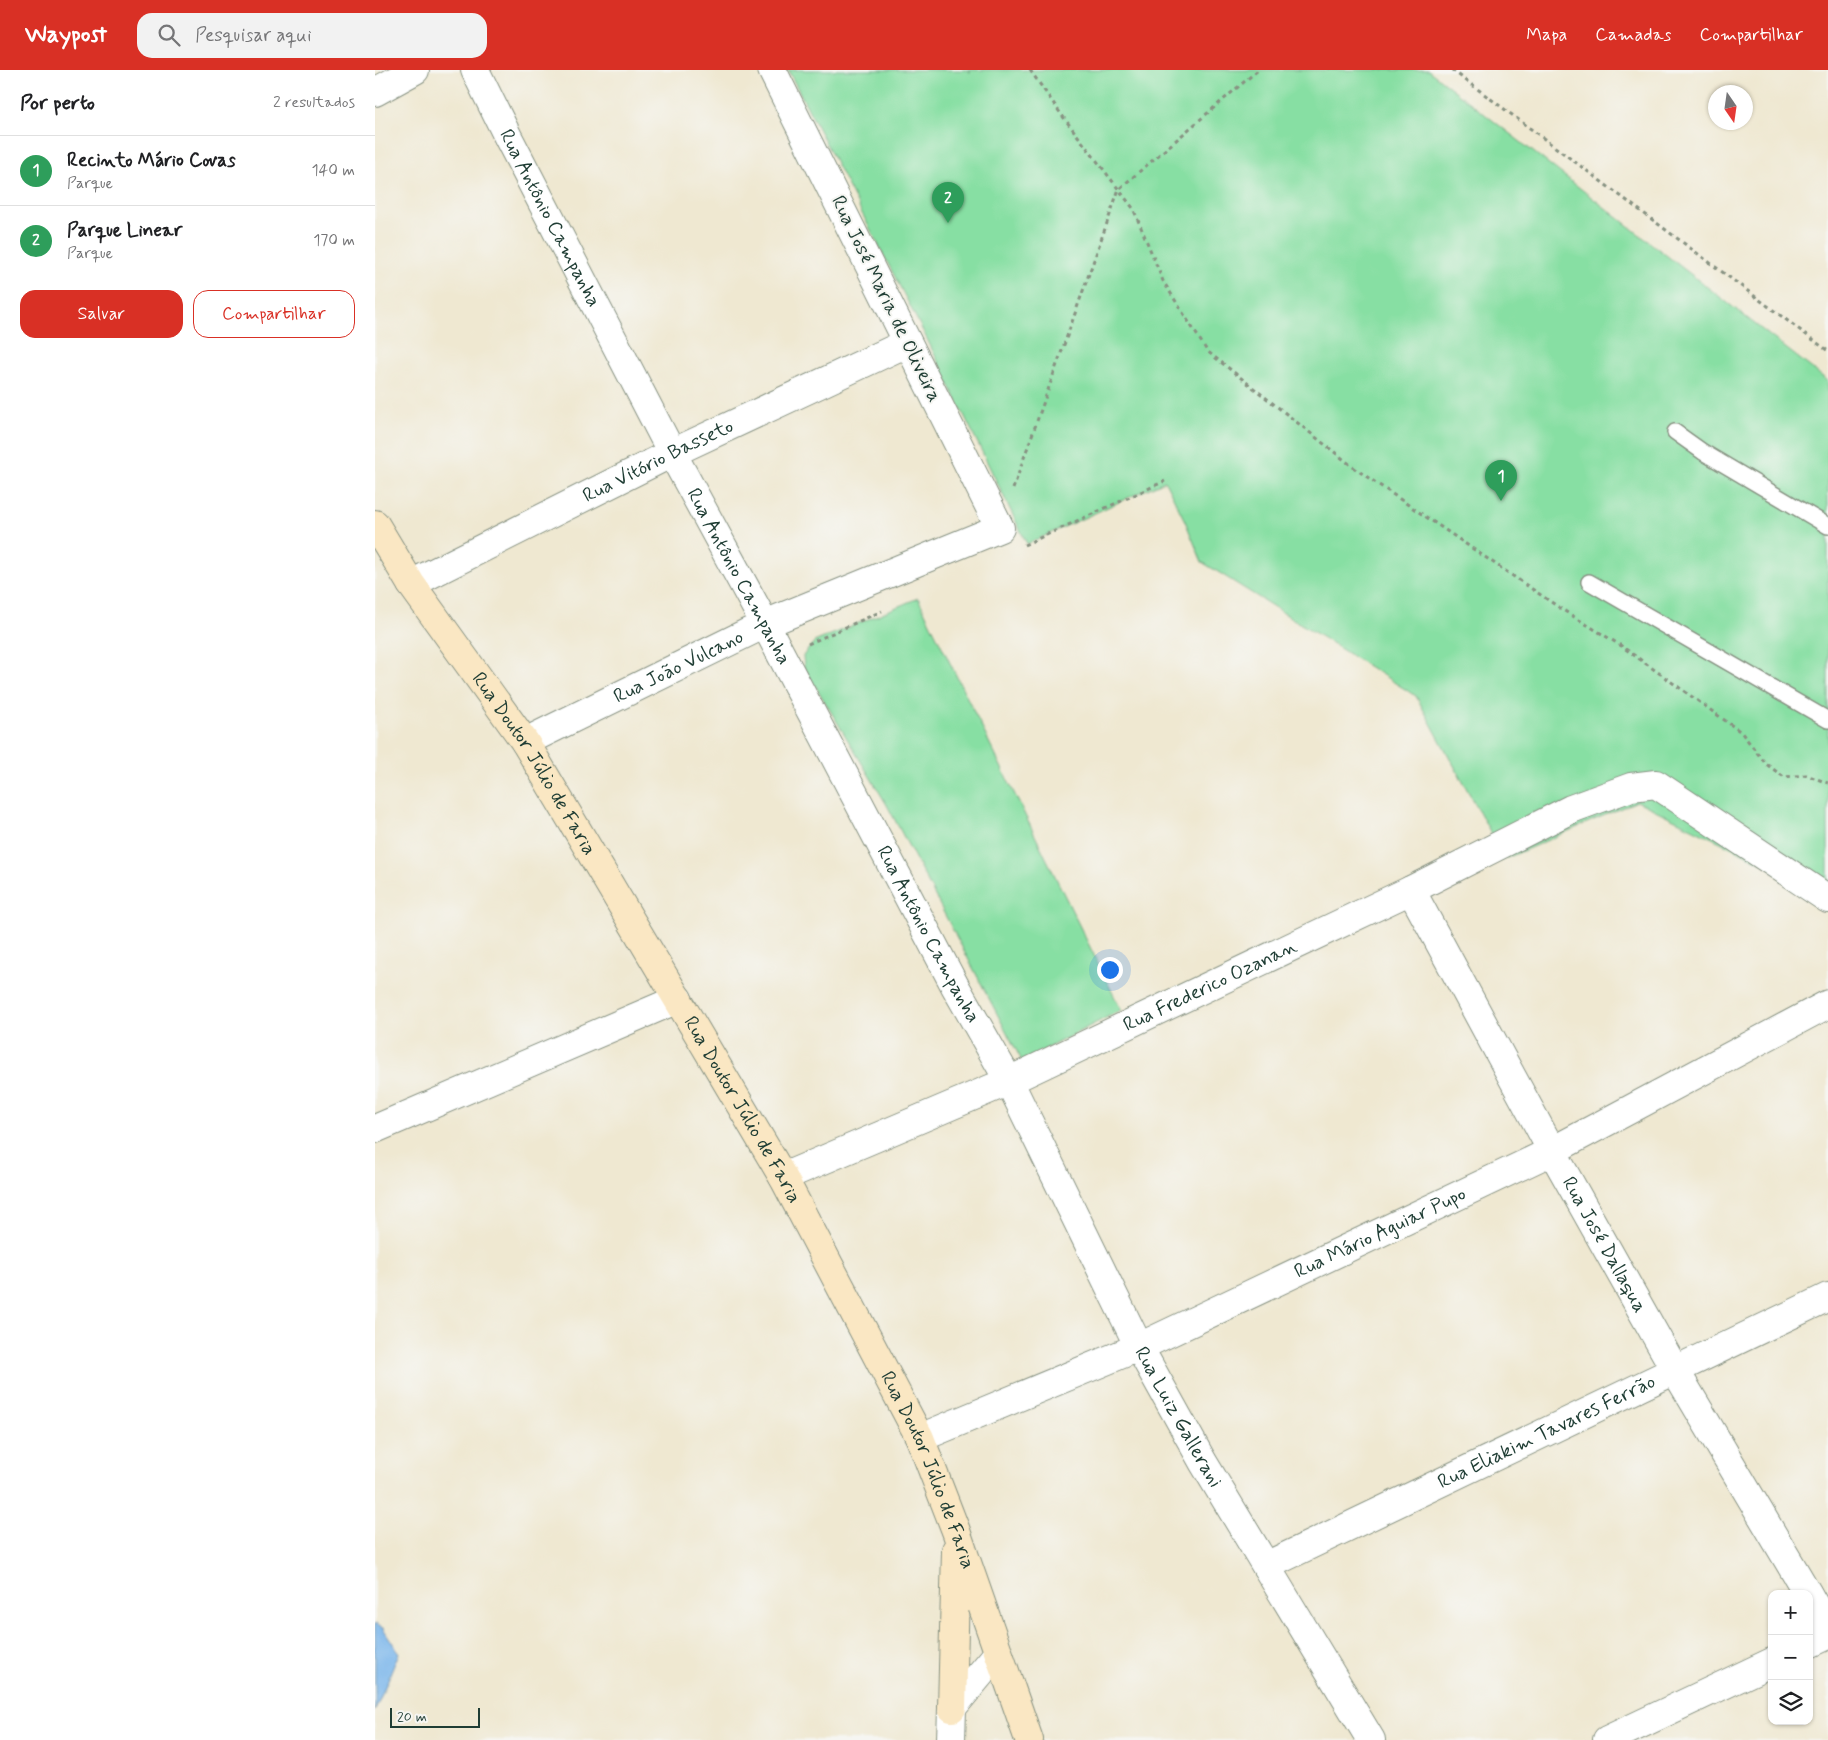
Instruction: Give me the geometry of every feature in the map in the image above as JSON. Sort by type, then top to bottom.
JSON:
[{"type":"main road","name":"Rua Doutor Júlio de Faria","points":[[375,524],[411,584],[525,742],[783,1177],[920,1438],[956,1531],[1029,1740]]},
{"type":"main road","points":[[952,1708],[956,1531]]},
{"type":"street","points":[[375,92],[415,70]]},
{"type":"street","name":"Rua Antônio Campanha","points":[[475,70],[508,138],[672,453],[765,624],[955,986],[1009,1081]]},
{"type":"street","name":"Rua José Maria de Oliveira","points":[[772,70],[1000,528]]},
{"type":"street","name":"Rua Vitório Basseto","points":[[411,584],[672,453],[907,343]]},
{"type":"street","name":"Rua João Vulcano","points":[[525,742],[765,624],[1000,528]]},
{"type":"street","name":"Rua Frederico Ozanan","points":[[783,1177],[1009,1081],[1411,890],[1571,808],[1631,787],[1656,784],[1828,899]]},
{"type":"street","name":"Rua José Dallaqua","points":[[1411,890],[1552,1151],[1675,1370],[1806,1590]]},
{"type":"street","points":[[375,1129],[678,999]]},
{"type":"street","name":"Rua Mário Aguiar Pupo","points":[[920,1438],[1139,1347],[1552,1151],[1828,1004]]},
{"type":"street","name":"Rua Luiz Gallerani","points":[[1009,1081],[1139,1347],[1203,1462],[1371,1740]]},
{"type":"street","name":"Rua Eliakim Tavares Ferrão","points":[[1266,1566],[1828,1297]]},
{"type":"street","name":"Rua José Dallaqua","points":[[1813,1602],[1828,1628]]},
{"type":"street","points":[[1813,1642],[1828,1635]]},
{"type":"street","points":[[951,1740],[952,1708],[998,1654]]},
{"type":"street","points":[[1607,1740],[1768,1664]]},
{"type":"lane","points":[[1675,432],[1703,452],[1828,526]]},
{"type":"lane","points":[[1589,582],[1828,720]]},
{"type":"path","points":[[1031,70],[1061,114],[1133,208],[1163,281],[1207,351],[1357,470],[1563,610],[1620,645],[1741,732],[1766,764],[1784,777],[1805,775],[1828,783]]},
{"type":"path","points":[[1000,528],[1119,189],[1258,70]]},
{"type":"path","points":[[1452,70],[1828,351]]},
{"type":"path","points":[[1018,548],[1165,481]]},
{"type":"path","points":[[806,645],[886,609]]},
{"type":"green space","points":[[788,70],[969,70],[970,73],[970,70],[1428,70],[1828,381],[1828,895],[1637,801],[1500,861],[1498,846],[1416,696],[1202,562],[1185,521],[1165,481],[1027,544],[927,339]]},
{"type":"green space","points":[[918,598],[1121,1010],[1022,1061],[887,805],[804,667],[803,656],[814,642]]},
{"type":"water","points":[[375,1624],[383,1628],[399,1653],[375,1711]]},
{"type":"place","name":"Parque Linear","points":[[948,223]]},
{"type":"place","name":"Recinto Mário Covas","points":[[1501,501]]}]
